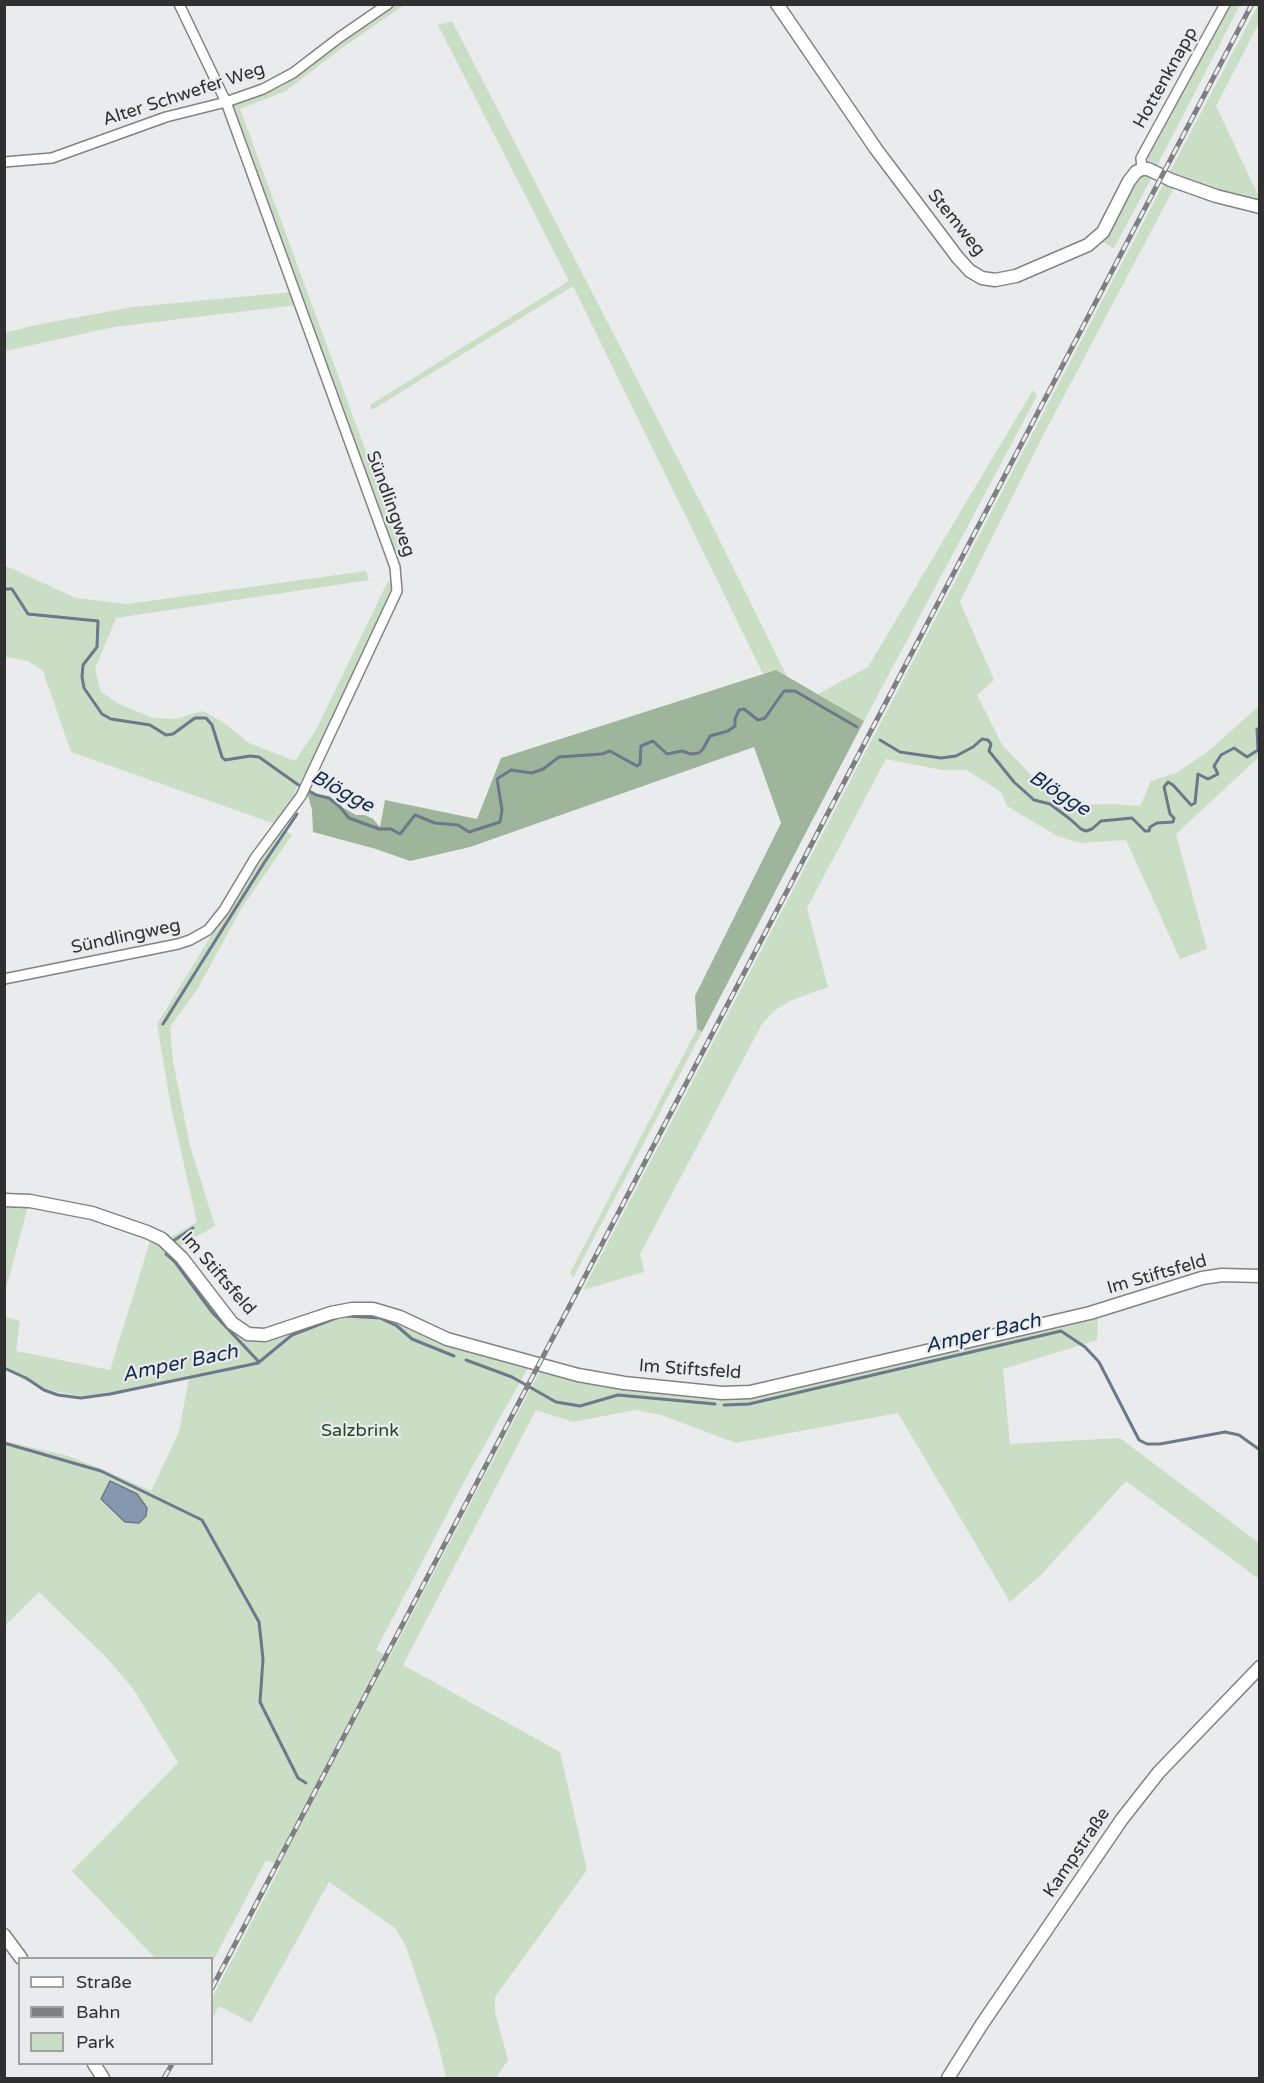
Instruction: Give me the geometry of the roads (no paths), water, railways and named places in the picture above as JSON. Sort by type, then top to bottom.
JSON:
[{"type":"street","name":"Sündlingweg","points":[[4,979],[178,944],[201,936],[215,924],[255,858],[309,782],[395,600],[398,584],[395,567],[226,102],[179,4]]},
{"type":"street","name":"Alter Schwefer Weg","points":[[4,162],[52,158],[166,117],[226,102],[262,88],[293,73],[388,4]]},
{"type":"street","name":"Stemweg","points":[[777,4],[876,149],[958,258],[970,271],[982,278],[995,280],[1007,278],[1088,245],[1103,232],[1129,181],[1136,172],[1142,169]]},
{"type":"street","name":"Hottenknapp","points":[[1142,169],[1141,158],[1225,4]]},
{"type":"street","points":[[1142,169],[1148,169],[1216,196],[1260,207]]},
{"type":"street","name":"Im Stiftsfeld","points":[[4,1200],[30,1201],[92,1214],[162,1239],[182,1258],[231,1323],[248,1334],[265,1335],[331,1313],[352,1309],[373,1309],[400,1317],[447,1339],[578,1376],[722,1393],[750,1392],[1090,1313],[1202,1278],[1222,1275],[1260,1276]]},
{"type":"street","name":"Kampstraße","points":[[948,2079],[982,2024],[1122,1818],[1159,1772],[1260,1667]]},
{"type":"street","points":[[4,1935],[20,1957]]},
{"type":"street","points":[[95,2065],[103,2079]]},
{"type":"water","points":[[110,1481],[137,1494],[147,1508],[146,1516],[139,1523],[125,1522],[101,1499]]},
{"type":"waterway","name":"Blögge","points":[[4,589],[12,589],[28,614],[98,621],[97,647],[83,665],[82,677],[84,688],[102,714],[111,719],[150,725],[166,735],[173,734],[195,718],[206,718],[212,725],[225,760],[259,757],[297,784],[316,795],[329,798],[349,818],[379,829],[391,829],[400,834],[415,815],[435,823],[458,825],[469,832],[500,822],[502,810],[497,779],[511,770],[532,773],[543,769],[559,757],[602,754],[610,751],[637,766],[640,764],[641,746],[653,741],[667,754],[682,751],[691,754],[699,753],[710,736],[728,731],[735,726],[739,710],[744,709],[758,720],[765,718],[784,691],[795,691],[857,727]]},
{"type":"waterway","name":"Blögge","points":[[880,740],[900,752],[941,758],[956,756],[982,739],[988,740],[991,744],[989,751],[1014,782],[1034,800],[1050,804],[1081,829],[1086,831],[1092,829],[1101,821],[1132,818],[1145,831],[1149,831],[1150,827],[1157,823],[1173,822],[1174,818],[1170,814],[1164,787],[1168,782],[1191,805],[1195,803],[1198,774],[1208,779],[1218,774],[1214,766],[1221,755],[1234,748],[1247,757],[1258,750],[1257,729],[1260,729]]},
{"type":"waterway","points":[[163,1024],[297,814]]},
{"type":"waterway","points":[[173,1241],[193,1228]]},
{"type":"waterway","points":[[168,1251],[166,1254],[175,1262],[212,1312],[259,1362]]},
{"type":"waterway","name":"Amper Bach","points":[[346,1316],[380,1318],[397,1326],[412,1339],[454,1356]]},
{"type":"waterway","name":"Amper Bach","points":[[4,1368],[58,1395],[81,1398],[110,1394],[258,1363],[292,1335],[336,1318]]},
{"type":"waterway","name":"Amper Bach","points":[[724,1405],[749,1404],[1061,1331],[1085,1347],[1099,1362],[1139,1440],[1147,1444],[1160,1444],[1225,1432],[1239,1435],[1260,1450]]},
{"type":"waterway","name":"Amper Bach","points":[[466,1360],[512,1377],[556,1402],[580,1406],[618,1395],[715,1404]]},
{"type":"waterway","points":[[4,1443],[101,1471],[202,1520],[259,1622],[263,1659],[260,1702],[298,1778],[306,1783]]},
{"type":"railway","points":[[213,1986],[1252,4]]},
{"type":"railway","points":[[164,2078],[171,2065]]},
{"type":"park label","name":"Salzbrink","points":[[360,1431]]}]
